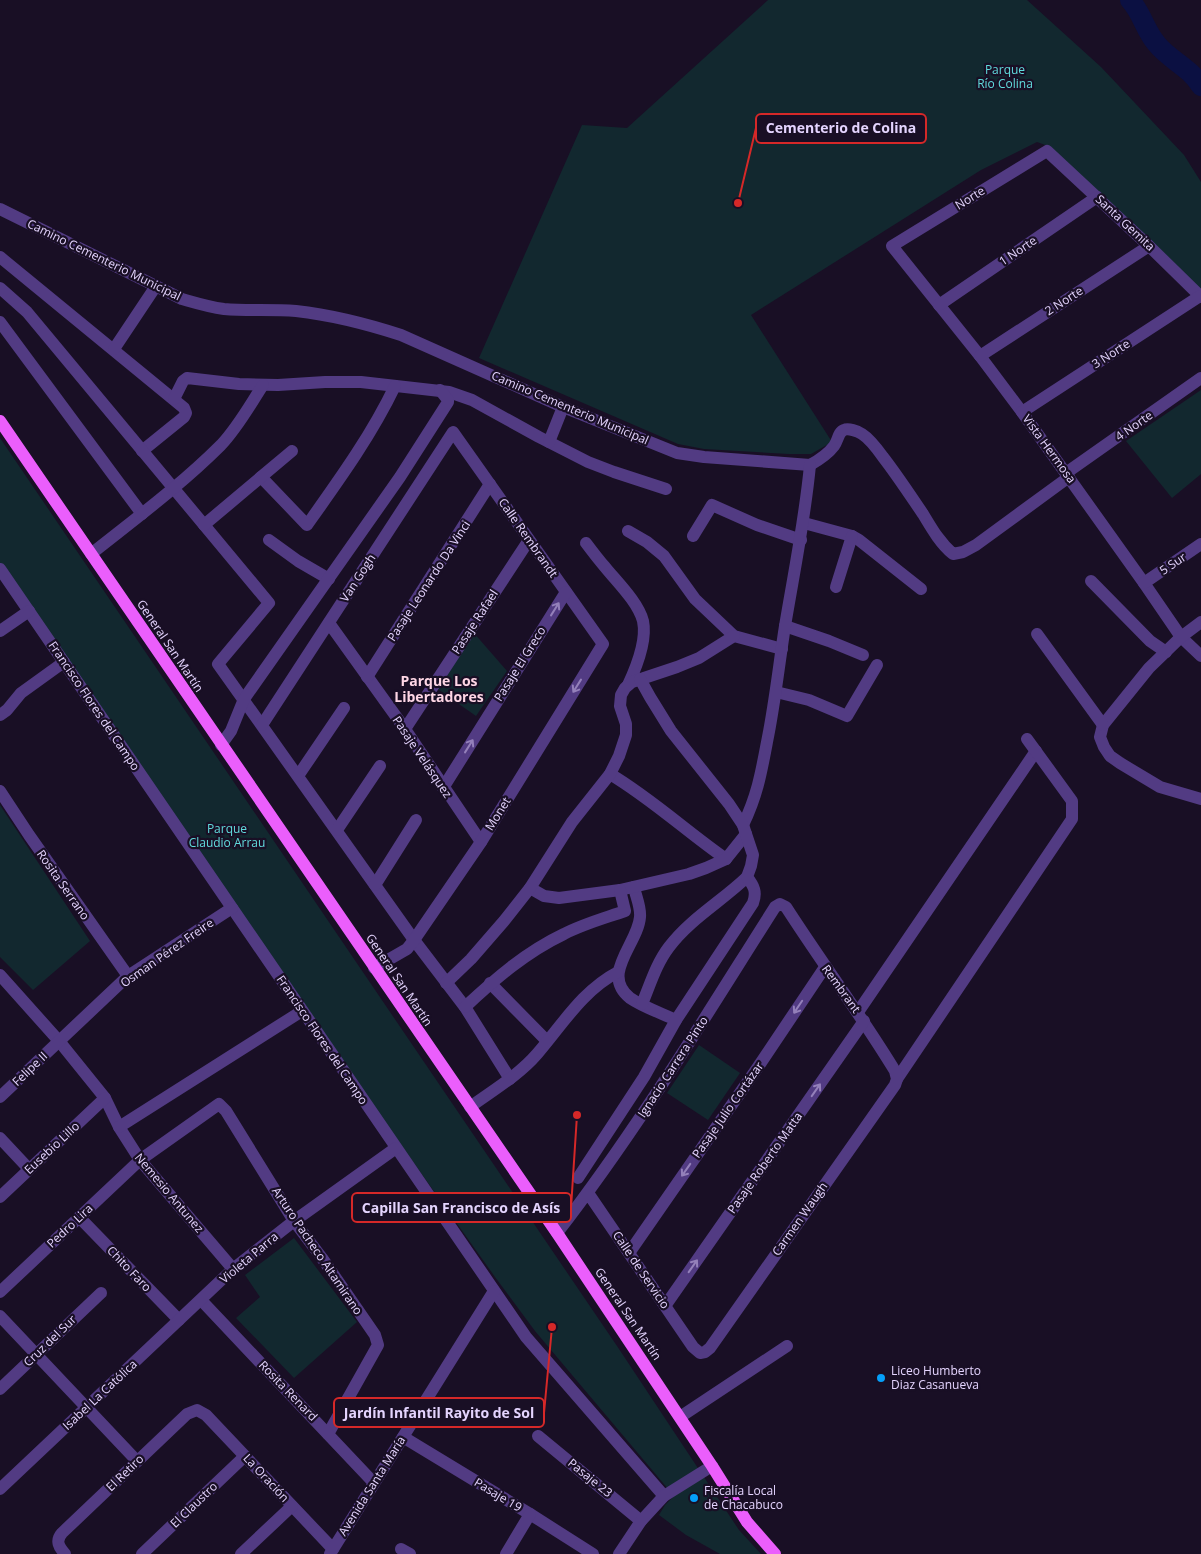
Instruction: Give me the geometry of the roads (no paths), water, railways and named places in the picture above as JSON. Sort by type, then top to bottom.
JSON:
[{"type":"main road","name":"General San Martín","points":[[0,421],[557,1233],[680,1417],[747,1522],[775,1554]]},
{"type":"street","name":"Santa Gemita","points":[[1047,151],[1200,296]]},
{"type":"street","name":"Norte","points":[[892,246],[1047,151]]},
{"type":"street","name":"1 Norte","points":[[939,305],[1097,197]]},
{"type":"street","name":"Camino Cementerio Municipal","points":[[0,210],[182,299],[223,308],[313,314],[344,319],[382,329],[401,335],[563,407],[677,453],[704,458],[810,465]]},
{"type":"street","name":"Vista Hermosa","points":[[892,246],[980,356],[1068,475],[1181,636],[1201,656]]},
{"type":"street","name":"2 Norte","points":[[980,356],[1149,246]]},
{"type":"street","points":[[0,257],[184,408],[186,415],[142,451]]},
{"type":"street","points":[[114,349],[156,286]]},
{"type":"street","points":[[0,288],[27,312],[269,603],[218,664],[414,940],[465,1008],[510,1078]]},
{"type":"street","name":"3 Norte","points":[[1022,412],[1200,296]]},
{"type":"street","points":[[0,322],[142,514]]},
{"type":"street","points":[[174,399],[182,380],[187,378],[263,385],[343,382],[440,390],[458,394],[472,400],[588,462],[666,489]]},
{"type":"street","name":"4 Norte","points":[[1068,475],[1201,378]]},
{"type":"street","points":[[91,554],[173,488],[221,444],[243,416],[263,385]]},
{"type":"street","points":[[261,477],[307,525],[362,447],[385,408],[395,386]]},
{"type":"street","points":[[221,745],[231,731],[244,699],[400,477],[448,402],[440,390]]},
{"type":"street","points":[[549,442],[563,407]]},
{"type":"street","points":[[530,888],[544,896],[555,898],[620,890],[689,874],[726,859],[744,830],[759,786],[804,523],[810,465],[821,459],[831,450],[836,444],[841,431],[849,429],[862,434],[879,452],[938,538],[953,554],[963,552],[976,545],[1068,475]]},
{"type":"street","name":"Calle Rembrandt","points":[[454,432],[603,644]]},
{"type":"street","name":"Van Gogh","points":[[262,725],[454,432]]},
{"type":"street","points":[[204,525],[292,451]]},
{"type":"street","name":"Pasaje Leonardo Da Vinci","points":[[367,677],[490,484]]},
{"type":"street","points":[[693,536],[712,505],[757,525],[801,540]]},
{"type":"street","points":[[804,523],[852,536],[874,550],[921,590]]},
{"type":"street","points":[[628,531],[648,542],[664,556],[695,599],[734,636],[782,649]]},
{"type":"street","points":[[836,587],[852,536]]},
{"type":"street","points":[[269,540],[298,561],[329,579]]},
{"type":"street","name":"Pasaje Rafael","points":[[405,729],[529,540]]},
{"type":"street","points":[[446,983],[488,940],[530,888],[572,822],[610,774],[626,735],[626,724],[620,706],[622,692],[635,668],[642,646],[643,622],[640,613],[628,596],[586,543]]},
{"type":"street","name":"5 Sur","points":[[1144,583],[1201,544]]},
{"type":"street","name":"Francisco Flores del Campo","points":[[0,569],[526,1337],[664,1496]]},
{"type":"street","points":[[1091,581],[1150,641],[1166,652]]},
{"type":"street","name":"Pasaje El Greco","points":[[443,788],[566,592]]},
{"type":"street","points":[[0,631],[29,611]]},
{"type":"street","points":[[1201,622],[1181,636],[1149,668],[1103,724],[1100,737],[1104,748],[1120,764],[1160,787],[1201,799]]},
{"type":"street","name":"Pasaje Velásquez","points":[[329,623],[405,729],[481,842]]},
{"type":"street","points":[[785,626],[863,655]]},
{"type":"street","points":[[1037,634],[1103,724]]},
{"type":"street","points":[[628,684],[677,668],[699,658],[734,636]]},
{"type":"street","name":"Monet","points":[[374,968],[407,949],[414,940],[481,842],[603,644]]},
{"type":"street","points":[[0,715],[21,693],[64,662]]},
{"type":"street","points":[[776,692],[808,700],[848,716],[877,665]]},
{"type":"street","points":[[640,679],[671,731],[730,804],[744,830],[753,855],[752,866],[747,877],[732,891],[696,918],[676,938],[660,960],[642,1004]]},
{"type":"street","points":[[298,776],[344,708]]},
{"type":"street","points":[[896,1075],[1072,819],[1072,801],[1027,739]]},
{"type":"street","name":"Pasaje Roberto Matta","points":[[665,1306],[861,1016],[1036,751]]},
{"type":"street","points":[[336,830],[380,766]]},
{"type":"street","points":[[610,774],[647,798],[726,859]]},
{"type":"street","name":"Rosita Serrano","points":[[0,792],[128,976]]},
{"type":"street","points":[[375,885],[416,820]]},
{"type":"street","points":[[578,1178],[644,1077],[676,1020],[753,904],[755,888],[747,877]]},
{"type":"street","points":[[634,887],[639,908],[639,923],[618,972],[620,983],[626,993],[642,1004],[676,1020]]},
{"type":"street","points":[[465,1008],[490,983],[523,957],[554,938],[625,911],[620,890]]},
{"type":"street","name":"Ignacio Carrera Pinto","points":[[557,1233],[588,1193],[656,1093],[775,907],[780,904],[786,908]]},
{"type":"street","name":"Osman Pérez Freire","points":[[59,1041],[128,976],[232,908]]},
{"type":"street","name":"Rembrant","points":[[786,908],[825,967],[861,1016],[896,1075]]},
{"type":"street","name":"Pasaje Julio Cortázar","points":[[629,1253],[825,967]]},
{"type":"street","points":[[470,1107],[510,1078],[536,1055],[577,1005],[602,980],[618,972]]},
{"type":"street","name":"Nemesio Antunez","points":[[0,975],[59,1041],[105,1098],[119,1127],[140,1160],[233,1269]]},
{"type":"street","points":[[490,983],[547,1041]]},
{"type":"street","points":[[119,1127],[302,1011]]},
{"type":"street","name":"Felipe II","points":[[0,1097],[59,1041]]},
{"type":"street","name":"Carmen Waugh","points":[[693,1347],[700,1353],[710,1348],[895,1084],[896,1075]]},
{"type":"street","name":"Eusebio Lillo","points":[[0,1197],[105,1098]]},
{"type":"street","name":"Arturo Pacheco Altamirano","points":[[140,1160],[218,1104],[226,1111],[294,1221],[375,1335],[378,1345],[328,1434]]},
{"type":"street","points":[[0,1138],[29,1169]]},
{"type":"street","name":"Violeta Parra","points":[[201,1300],[233,1269],[294,1221],[396,1148]]},
{"type":"street","name":"Pedro Lira","points":[[0,1292],[140,1160]]},
{"type":"street","name":"Calle de Servicio","points":[[588,1193],[693,1347]]},
{"type":"street","name":"Chito Faro","points":[[79,1217],[179,1320]]},
{"type":"street","name":"Avenida Santa María","points":[[332,1552],[494,1291]]},
{"type":"street","name":"Cruz del Sur","points":[[0,1389],[101,1293]]},
{"type":"street","name":"Isabel La Católica","points":[[0,1489],[201,1300]]},
{"type":"street","name":"Rosita Renard","points":[[201,1300],[374,1483]]},
{"type":"street","points":[[0,1316],[137,1461]]},
{"type":"street","points":[[680,1417],[787,1346]]},
{"type":"street","name":"El Retiro","points":[[65,1554],[58,1542],[62,1533],[190,1411],[197,1410]]},
{"type":"street","name":"La Oración","points":[[197,1410],[206,1415],[245,1456],[332,1552]]},
{"type":"street","name":"Pasaje 23","points":[[538,1436],[641,1521]]},
{"type":"street","name":"Pasaje 19","points":[[403,1438],[593,1554]]},
{"type":"street","name":"El Claustro","points":[[142,1554],[245,1456]]},
{"type":"street","points":[[619,1554],[641,1521],[664,1496],[712,1466]]},
{"type":"street","points":[[241,1554],[292,1506]]},
{"type":"street","points":[[506,1554],[530,1514]]},
{"type":"waterway","points":[[1130,0],[1138,10],[1156,43],[1191,74],[1201,86]]},
{"type":"place","name":"Cementerio de Colina","points":[[738,203]]},
{"type":"place","name":"Capilla San Francisco de Asís","points":[[577,1115]]},
{"type":"place","name":"Jardín Infantil Rayito de Sol","points":[[552,1327]]},
{"type":"place","name":"Liceo Humberto Diaz Casanueva","points":[[881,1378]]},
{"type":"place","name":"Fiscalía Local de Chacabuco","points":[[694,1498]]},
{"type":"district","name":"Parque Los Libertadores","points":[[439,690]]},
{"type":"park label","name":"Parque Río Colina","points":[[1005,77]]},
{"type":"park label","name":"Parque Claudio Arrau","points":[[227,836]]}]
